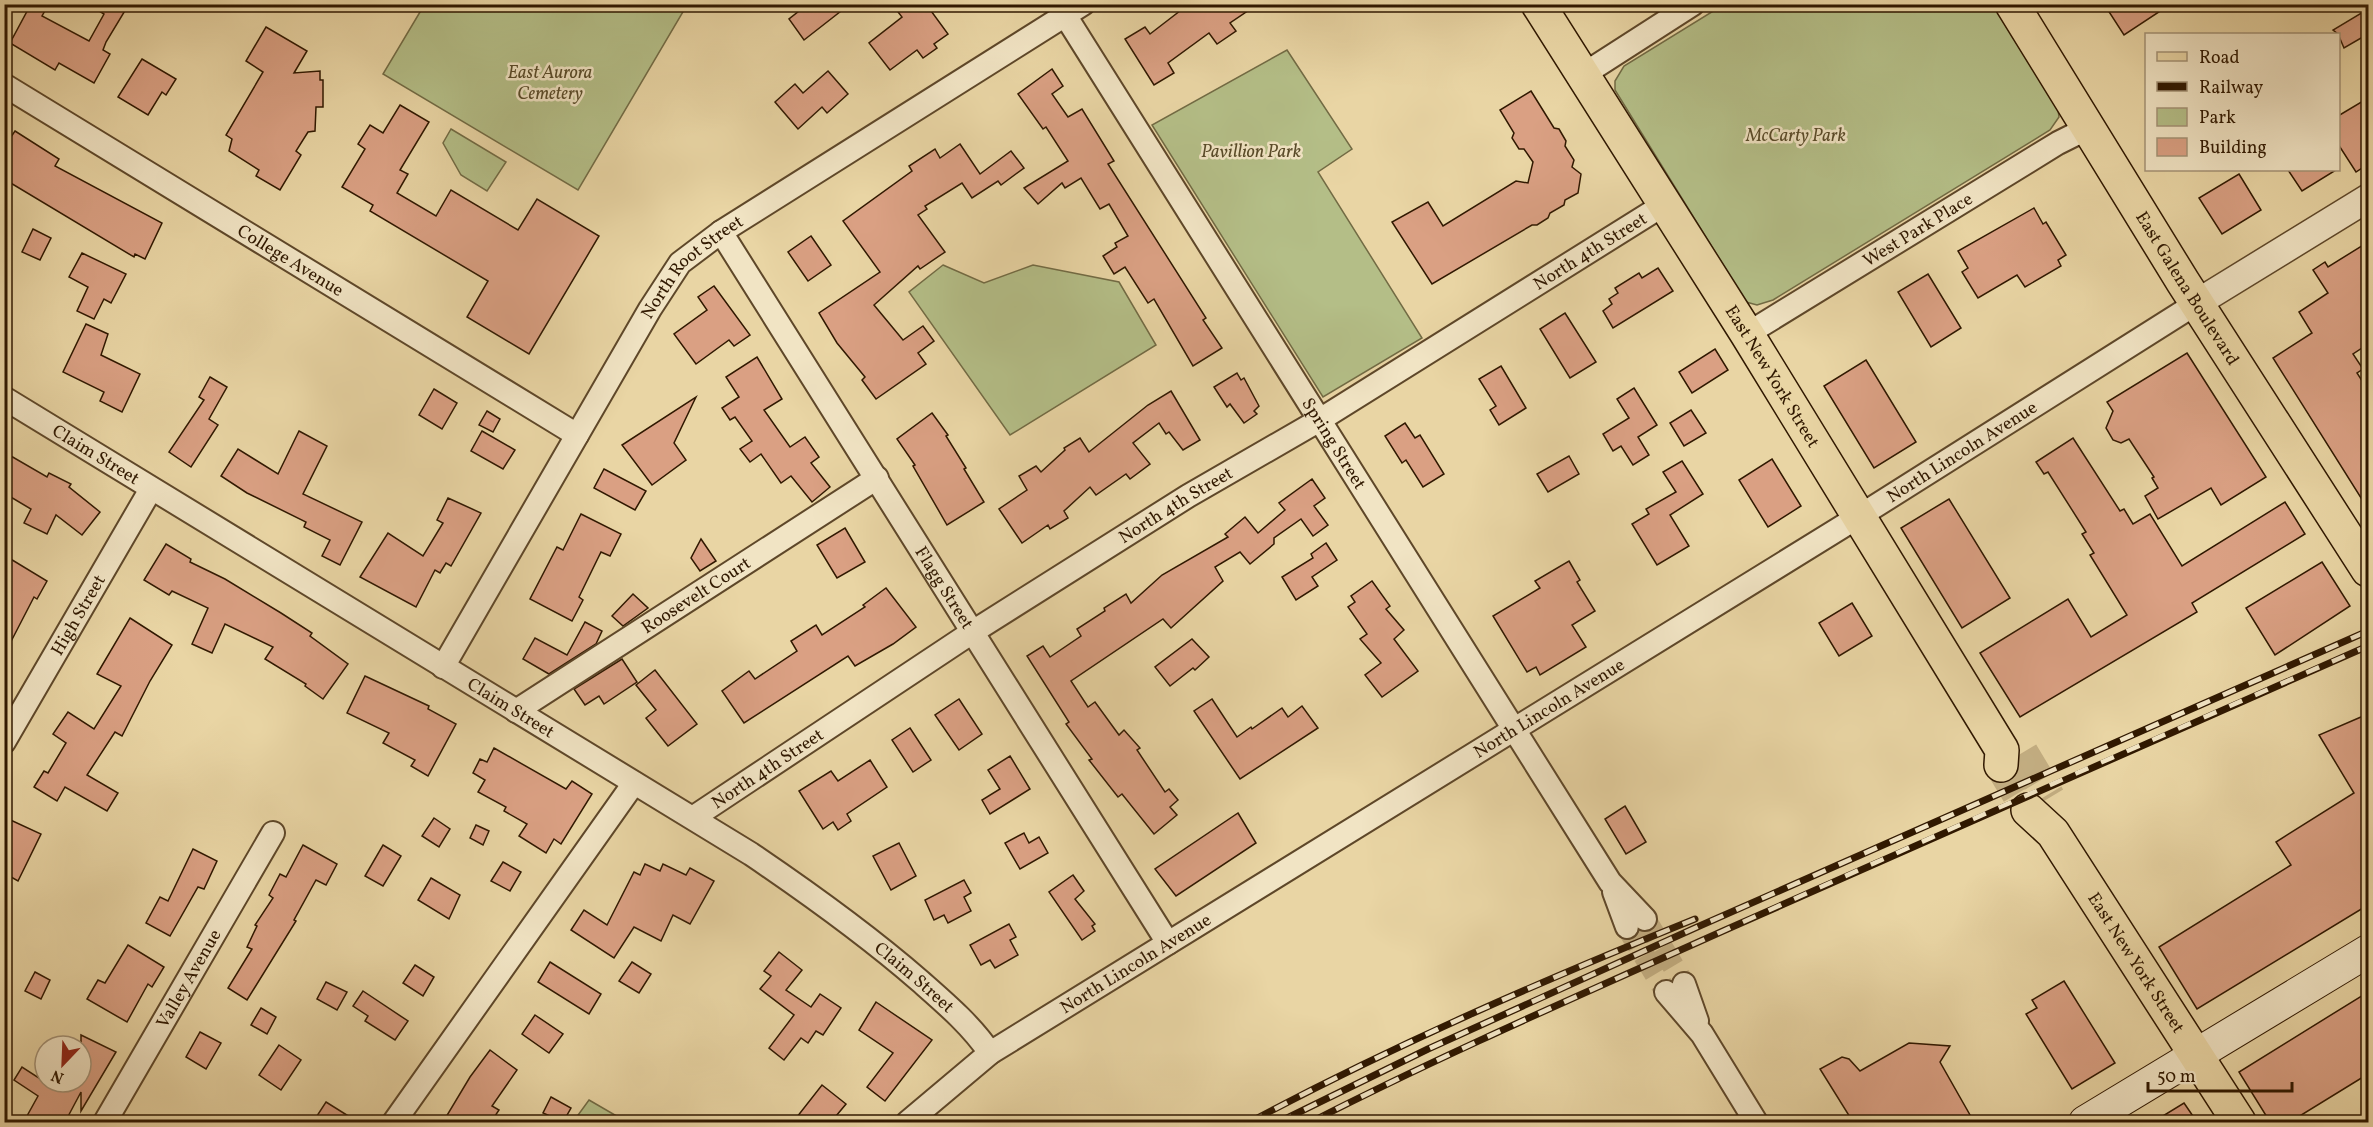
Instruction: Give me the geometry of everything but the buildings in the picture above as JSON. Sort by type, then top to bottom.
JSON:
[{"type":"main road","name":"East New York Street","points":[[1538,4],[1581,76],[1748,334],[1858,517],[2008,756]]},
{"type":"main road","name":"East Galena Boulevard","points":[[2012,4],[2197,303],[2368,570]]},
{"type":"main road","name":"East New York Street","points":[[2038,804],[2054,833],[2239,1122]]},
{"type":"main road","points":[[2085,1122],[2368,951]]},
{"type":"street","points":[[1581,76],[1693,4]]},
{"type":"street","name":"North Root Street","points":[[443,667],[666,282],[680,263],[721,232],[1068,8]]},
{"type":"street","name":"Spring Street","points":[[1068,8],[1318,421],[1636,923]]},
{"type":"street","name":"College Avenue","points":[[4,85],[577,435]]},
{"type":"street","name":"West Park Place","points":[[1748,334],[2058,143],[2088,128]]},
{"type":"street","points":[[2197,303],[2368,198]]},
{"type":"street","name":"North 4th Street","points":[[694,818],[971,633],[1188,496],[1318,421],[1665,204]]},
{"type":"street","name":"Flagg Street","points":[[721,232],[1168,943]]},
{"type":"street","name":"North Lincoln Avenue","points":[[908,1122],[990,1053],[1858,517],[2197,303]]},
{"type":"street","name":"Claim Street","points":[[4,398],[694,818],[832,908],[945,1004],[977,1035],[990,1053]]},
{"type":"street","name":"Roosevelt Court","points":[[516,711],[877,478]]},
{"type":"street","name":"High Street","points":[[4,742],[151,489]]},
{"type":"street","points":[[394,1122],[634,783]]},
{"type":"street","name":"Valley Avenue","points":[[105,1122],[273,832]]},
{"type":"street","points":[[1675,988],[1756,1122]]},
{"type":"green space","name":"East Aurora Cemetery","points":[[421,5],[687,5],[578,190],[383,74],[423,7]]},
{"type":"green space","name":"McCarty Park","points":[[1723,5],[1993,5],[2058,110],[2059,117],[2050,130],[1773,300],[1757,305],[1746,302],[1615,90],[1615,81],[1624,66]]},
{"type":"green space","name":"Pavillion Park","points":[[1287,50],[1352,149],[1318,172],[1422,338],[1323,397],[1152,125]]},
{"type":"green space","points":[[451,129],[506,162],[487,191],[461,175],[443,143]]},
{"type":"green space","points":[[943,265],[984,283],[1033,265],[1119,282],[1156,345],[1010,435],[909,292]]},
{"type":"green space","points":[[589,1100],[627,1122],[573,1122]]},
{"type":"tunnel","points":[[2022,753],[2049,798]]},
{"type":"tunnel","points":[[2001,765],[2028,810]]},
{"type":"tunnel","points":[[1645,919],[1684,984]]},
{"type":"tunnel","points":[[1627,927],[1666,992]]},
{"type":"railway","points":[[1279,1122],[1428,1049],[1695,928],[2368,631]]},
{"type":"railway","points":[[1311,1122],[1568,1000],[2368,646]]},
{"type":"railway","points":[[1250,1122],[1359,1066],[1470,1014],[1695,919]]}]
